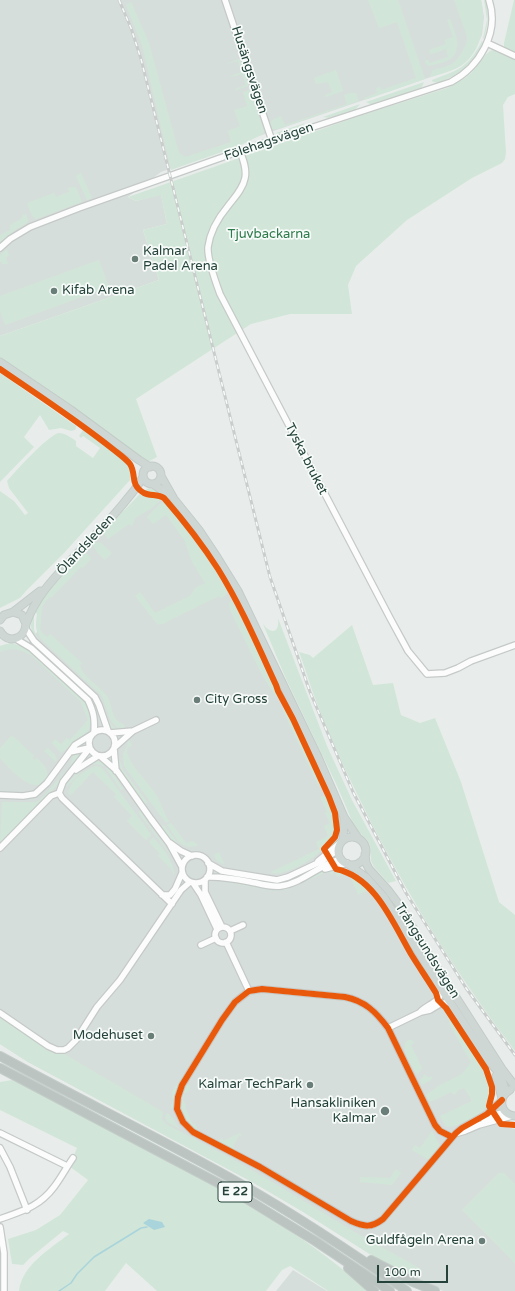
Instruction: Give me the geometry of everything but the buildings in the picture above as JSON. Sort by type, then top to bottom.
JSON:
[{"type":"highway","name":"E 22","points":[[1,1057],[200,1161],[326,1236],[407,1291]]},
{"type":"highway","name":"E 22","points":[[0,1068],[196,1170],[249,1200],[315,1241],[390,1291]]},
{"type":"highway","points":[[326,1236],[408,1280],[435,1291]]},
{"type":"highway","points":[[315,1241],[374,1291]]},
{"type":"main road","points":[[0,362],[71,410],[150,467],[155,467],[157,469],[174,499],[199,530],[238,591],[318,757],[344,817],[364,845],[365,854],[360,862],[354,864],[345,862],[338,850],[342,841],[344,817]]},
{"type":"main road","points":[[120,446],[135,462],[146,481],[174,499]]},
{"type":"main road","points":[[143,476],[145,469],[150,467]]},
{"type":"main road","name":"Ölandsleden","points":[[16,639],[21,636],[38,599],[50,583],[122,506],[137,487],[143,476]]},
{"type":"main road","points":[[152,484],[158,481],[160,476]]},
{"type":"main road","name":"Ölandsleden","points":[[122,506],[140,490],[152,484]]},
{"type":"main road","name":"Ölandsleden","points":[[0,620],[4,615],[26,607],[36,595],[50,583]]},
{"type":"main road","points":[[15,612],[22,615],[26,627]]},
{"type":"main road","points":[[0,631],[4,637],[16,639]]},
{"type":"main road","points":[[0,642],[8,638]]},
{"type":"main road","points":[[342,841],[352,837],[358,838]]},
{"type":"main road","name":"Trångsundsvägen","points":[[365,854],[366,863],[400,906],[432,960],[515,1087]]},
{"type":"main road","name":"Trångsundsvägen","points":[[345,862],[367,878],[384,897],[488,1060],[499,1084],[503,1097],[502,1105],[511,1115]]},
{"type":"main road","name":"Trångsundsvägen","points":[[489,1048],[515,1079]]},
{"type":"main road","points":[[503,1097],[515,1087]]},
{"type":"street","name":"Husängsvägen","points":[[225,0],[272,141]]},
{"type":"street","name":"Fölehagsvägen","points":[[0,248],[10,239],[30,227],[240,151],[451,82],[472,67],[487,43],[492,20],[489,0]]},
{"type":"street","points":[[487,43],[515,56]]},
{"type":"street","name":"Tyska bruket","points":[[240,151],[244,164],[245,178],[240,191],[214,226],[208,248],[213,272],[220,294],[408,651],[427,674],[445,673],[471,661],[515,646]]},
{"type":"street","points":[[26,627],[34,641],[95,698],[100,705],[109,732],[115,741],[114,748],[116,771]]},
{"type":"street","points":[[16,639],[31,648],[88,700],[94,711],[95,717],[92,734],[89,740],[89,748],[93,754],[100,757],[116,771],[169,843],[185,878],[191,882],[201,895],[219,928]]},
{"type":"street","points":[[72,772],[100,757],[110,754],[114,748],[133,731],[156,720]]},
{"type":"street","points":[[0,795],[24,796],[35,794],[47,783],[75,745],[92,734],[102,730],[109,732],[133,731]]},
{"type":"street","points":[[70,752],[89,748]]},
{"type":"street","points":[[89,748],[63,782],[60,793],[62,798],[172,904]]},
{"type":"street","points":[[0,848],[51,796],[60,793]]},
{"type":"street","points":[[313,865],[342,841]]},
{"type":"street","points":[[169,843],[192,856],[201,856],[208,863],[222,871],[277,880],[288,878],[329,857],[338,850]]},
{"type":"street","points":[[162,895],[170,895],[175,889],[186,859],[192,856]]},
{"type":"street","points":[[0,1013],[48,1046],[57,1050],[64,1050],[76,1040],[97,1007],[136,958],[181,890],[191,882],[199,883],[206,879],[225,877],[271,886],[282,886],[317,871],[332,862],[345,862]]},
{"type":"street","points":[[208,863],[209,872],[206,879],[205,892],[219,928]]},
{"type":"street","points":[[230,931],[243,925]]},
{"type":"street","points":[[219,928],[226,928],[230,931]]},
{"type":"street","points":[[219,928],[215,933],[216,938],[221,943],[226,942]]},
{"type":"street","points":[[226,942],[230,936],[230,931]]},
{"type":"street","points":[[201,945],[216,938]]},
{"type":"street","points":[[226,942],[249,991]]},
{"type":"street","points":[[503,1097],[487,1114],[462,1128],[454,1135],[383,1219],[375,1225],[363,1226],[351,1222],[260,1167],[193,1132],[183,1122],[177,1109],[178,1097],[182,1085],[222,1020],[235,1002],[249,991],[262,989],[353,998],[368,1006],[379,1016],[388,1028],[435,1125],[440,1131],[454,1135],[511,1115]]},
{"type":"street","points":[[421,1012],[427,1006],[438,1000],[442,990]]},
{"type":"street","points":[[388,1028],[421,1012],[430,1010],[440,1004],[450,1002]]},
{"type":"street","points":[[0,1133],[67,1166]]},
{"type":"street","points":[[0,1148],[10,1167],[27,1210]]},
{"type":"street","points":[[0,1219],[27,1210],[45,1197],[54,1187],[73,1158]]},
{"type":"street","points":[[0,1227],[4,1253],[2,1278],[4,1291]]},
{"type":"shaded area","points":[[0,0],[481,0],[484,17],[482,35],[476,47],[465,62],[457,68],[262,135],[161,172],[128,197],[136,201],[161,194],[167,224],[143,230],[159,280],[0,336]]},
{"type":"shaded area","points":[[141,493],[162,499],[172,510],[197,541],[228,590],[277,692],[291,717],[324,789],[334,815],[334,834],[323,849],[333,868],[337,871],[346,872],[359,881],[380,903],[443,1008],[486,1072],[491,1088],[487,1107],[501,1126],[515,1129],[515,1291],[443,1291],[418,1281],[376,1258],[254,1183],[28,1062],[0,1044],[0,646],[11,643],[24,648],[37,632],[37,614],[34,610],[51,588]]},
{"type":"shaded area","points":[[293,1270],[327,1291],[276,1291]]},
{"type":"green space","points":[[368,0],[398,0],[425,79],[365,100],[364,98],[377,93],[376,88],[380,87],[381,90],[416,78],[397,22],[379,28]]},
{"type":"green space","points":[[454,0],[481,0],[483,18],[480,38],[472,56],[465,63],[457,68],[431,77],[430,76],[433,70],[455,62],[462,52],[467,40],[467,36]]},
{"type":"green space","points":[[484,0],[486,0],[488,15],[484,39],[487,20]]},
{"type":"green space","points":[[515,0],[515,53],[504,48]]},
{"type":"green space","points":[[131,2],[149,43],[179,153],[185,157],[231,142],[228,131],[240,126],[234,110],[247,106],[243,92],[249,90],[264,131],[263,134],[239,146],[171,170],[142,45],[126,5]]},
{"type":"green space","points":[[450,19],[457,40],[454,55],[448,60],[429,66],[425,63],[426,60],[430,63],[448,57],[446,49],[431,54],[429,50],[446,44],[445,40],[453,37],[447,20]]},
{"type":"green space","points":[[482,41],[483,42],[477,54],[459,73],[441,82],[432,81],[462,67],[467,63]]},
{"type":"green space","name":"Tjuvbackarna","points":[[492,50],[504,53],[515,59],[515,94],[508,97],[503,105],[506,153],[505,159],[502,163],[472,178],[407,220],[356,266],[348,285],[352,314],[290,314],[251,324],[136,399],[157,457],[146,463],[0,362],[0,336],[159,280],[143,230],[167,224],[161,195],[136,201],[128,197],[359,116],[447,88],[470,74],[486,54]]},
{"type":"green space","points":[[239,59],[248,86],[236,90],[235,89],[246,85],[242,74],[231,76],[241,72],[238,61],[227,64]]},
{"type":"green space","points":[[336,70],[343,91],[326,97],[325,95],[332,92],[328,82],[316,84],[314,78]]},
{"type":"green space","points":[[424,82],[422,87],[419,89],[372,105],[366,102]]},
{"type":"green space","points":[[356,93],[359,101],[278,129],[272,129],[270,123],[274,119],[281,116],[285,125],[347,104],[344,95]]},
{"type":"green space","points":[[360,104],[355,110],[329,118],[323,117]]},
{"type":"green space","points":[[305,123],[301,127],[280,134],[276,133]]},
{"type":"green space","points":[[81,173],[92,198],[87,200],[76,176]]},
{"type":"green space","points":[[76,187],[82,202],[36,219],[32,216],[27,203],[54,193],[56,197],[69,192],[68,188]]},
{"type":"green space","points":[[26,214],[28,220],[27,223],[0,242],[0,235],[10,230],[10,225],[21,219],[23,215]]},
{"type":"green space","points":[[7,249],[9,256],[6,257],[8,264],[2,264],[2,262],[0,262],[0,255]]},
{"type":"green space","name":"Kifab Arena","points":[[99,260],[109,287],[5,325],[0,311],[0,296]]},
{"type":"green space","points":[[0,373],[76,426],[76,428],[75,430],[71,431],[61,428],[49,430],[40,415],[24,437],[34,447],[0,482]]},
{"type":"green space","points":[[85,429],[128,465],[130,469],[130,480],[64,553],[20,598],[0,608],[0,491],[14,501],[25,515],[28,513],[9,488],[7,481],[40,446],[59,433],[76,441],[76,446],[93,458],[100,448],[83,436],[81,438],[79,436]]},
{"type":"green space","points":[[149,488],[159,491],[181,512],[214,558],[228,581],[228,584],[200,540],[166,498],[158,494],[144,491]]},
{"type":"green space","points":[[141,493],[162,499],[152,508],[135,518],[132,526],[129,524],[108,539],[104,533],[106,529]]},
{"type":"green space","points":[[164,500],[197,541],[228,590],[226,595],[221,598],[219,596],[164,624],[157,624],[135,596],[140,592],[155,613],[190,596],[195,588],[205,583],[191,560],[185,541],[166,515],[153,524],[147,517]]},
{"type":"green space","points":[[95,542],[101,543],[112,553],[105,560],[97,552],[93,545]]},
{"type":"green space","points":[[85,553],[89,555],[91,559],[83,568],[81,567],[51,598],[49,597],[42,607],[40,630],[47,637],[50,634],[82,663],[80,665],[84,674],[104,692],[109,700],[114,717],[120,723],[124,724],[125,728],[119,728],[115,725],[109,716],[101,695],[44,642],[37,629],[37,614],[34,610],[38,602]]},
{"type":"green space","points":[[235,596],[237,596],[281,688],[280,693],[277,684]]},
{"type":"green space","points":[[232,598],[274,684],[278,696],[276,697],[262,675],[230,610],[229,604]]},
{"type":"green space","points":[[34,614],[34,630],[40,642],[97,695],[103,704],[108,720],[115,728],[120,730],[115,730],[111,727],[97,696],[34,637],[31,625]]},
{"type":"green space","points":[[278,618],[327,746],[352,800],[396,881],[388,883],[374,867],[371,861],[370,845],[352,821],[338,788],[286,679],[263,624],[269,630],[274,631],[278,627]]},
{"type":"green space","points":[[352,625],[373,685],[393,683],[401,715],[420,723],[435,718],[461,782],[499,902],[515,915],[515,1051],[457,970],[405,886],[352,783],[315,700],[299,652],[310,655],[313,658]]},
{"type":"green space","points":[[11,643],[26,648],[36,655],[71,688],[88,708],[91,720],[88,732],[61,753],[52,743],[55,739],[61,744],[67,738],[70,740],[88,720],[81,702],[31,655],[16,649],[0,652],[0,646]]},
{"type":"green space","points":[[286,708],[291,717],[324,789],[318,785],[282,709]]},
{"type":"green space","points":[[290,709],[293,712],[316,761],[328,790],[327,790]]},
{"type":"green space","points":[[11,736],[14,737],[34,756],[32,758],[35,760],[37,758],[46,768],[48,776],[42,784],[36,785],[25,781],[0,758],[0,748]]},
{"type":"green space","points":[[128,739],[132,745],[127,748],[127,753],[133,765],[157,796],[169,821],[166,823],[124,766],[123,754],[128,744],[126,740]]},
{"type":"green space","points":[[48,748],[55,755],[57,760],[56,762],[44,751]]},
{"type":"green space","points":[[84,752],[56,786],[0,844],[2,802],[36,802],[40,800],[69,768],[74,755]]},
{"type":"green space","points":[[100,761],[106,765],[103,766],[97,764],[86,767]]},
{"type":"green space","points":[[118,761],[120,761],[123,770],[147,802],[145,804],[122,772]]},
{"type":"green space","points":[[96,766],[103,769],[150,833],[151,835],[146,840],[127,821],[132,816],[114,797],[116,794],[93,772],[71,795],[69,794],[69,789],[74,781],[82,773]]},
{"type":"green space","points":[[108,766],[123,789],[121,790],[106,768]]},
{"type":"green space","points":[[86,768],[69,784],[65,787],[72,779]]},
{"type":"green space","points":[[327,796],[335,825],[332,837],[327,845],[310,860],[300,866],[280,873],[272,873],[271,872],[319,849],[316,842],[328,836],[324,826],[330,823],[320,797]]},
{"type":"green space","points":[[330,798],[336,807],[340,818],[340,830],[336,841],[327,851],[325,850],[335,837],[338,825]]},
{"type":"green space","points":[[141,811],[147,822],[173,857],[138,812]]},
{"type":"green space","points":[[171,823],[186,843],[192,841],[199,845],[183,845],[167,825]]},
{"type":"green space","points":[[164,825],[181,847],[180,849],[171,841],[162,826]]},
{"type":"green space","points":[[153,838],[167,855],[174,871],[174,875],[171,869],[158,856],[160,854],[149,842]]},
{"type":"green space","points":[[219,852],[224,863],[223,864],[217,861],[214,855]]},
{"type":"green space","points":[[333,868],[334,870],[332,875],[329,871],[288,889],[274,891],[226,882],[273,889]]},
{"type":"green space","points":[[336,871],[346,873],[361,883],[368,890],[358,895],[351,878],[344,873],[337,877]]},
{"type":"green space","points":[[443,1008],[478,1059],[489,1081],[490,1092],[489,1102],[483,1111],[471,1119],[452,1127],[445,1126],[440,1116],[472,1101],[464,1088],[458,1090],[456,1094],[451,1092],[430,1102],[426,1095],[440,1085],[462,1074],[471,1062],[450,1026],[449,1020]]},
{"type":"green space","points":[[0,1018],[55,1054],[64,1054],[163,1112],[162,1119],[166,1124],[236,1161],[353,1231],[421,1269],[420,1273],[411,1277],[376,1258],[254,1183],[28,1062],[0,1044]]},
{"type":"green space","points":[[408,1040],[412,1040],[414,1043],[411,1045],[422,1068],[418,1074],[416,1073],[405,1051],[405,1043]]},
{"type":"green space","points":[[184,1073],[186,1074],[176,1093],[174,1107],[170,1108],[173,1101],[172,1092]]},
{"type":"green space","points":[[425,1074],[427,1077],[432,1077],[431,1080],[422,1085],[420,1080]]},
{"type":"green space","points":[[12,1080],[174,1164],[260,1212],[316,1249],[368,1291],[328,1291],[290,1266],[282,1270],[266,1291],[157,1291],[126,1263],[105,1291],[19,1291],[25,1273],[31,1265],[69,1234],[63,1231],[23,1265],[12,1264],[8,1239],[36,1230],[60,1215],[88,1180],[69,1166],[77,1148],[0,1110],[0,1082]]},
{"type":"green space","points":[[186,1084],[190,1086],[190,1090],[183,1094],[184,1097],[182,1098],[183,1091]]},
{"type":"green space","points":[[182,1098],[193,1125],[195,1124],[199,1132],[188,1122],[182,1111]]},
{"type":"green space","points":[[167,1113],[180,1129],[167,1122],[165,1116]]},
{"type":"green space","points":[[432,1131],[440,1145],[429,1159],[427,1159],[412,1150],[415,1145],[420,1148]]},
{"type":"green space","points":[[240,1133],[242,1136],[239,1135],[233,1147],[236,1149],[235,1150],[218,1141],[222,1138],[223,1141]]},
{"type":"green space","points":[[396,1169],[401,1173],[392,1185],[360,1182],[360,1177],[390,1178]]},
{"type":"green space","points":[[499,1173],[504,1173],[515,1184],[515,1263],[462,1210]]},
{"type":"water","points":[[149,1219],[162,1222],[165,1227],[154,1230],[143,1223]]},
{"type":"waterway","points":[[59,1291],[71,1283],[77,1274],[94,1257],[141,1228],[147,1227]]},
{"type":"railway","points":[[119,0],[131,28],[141,59],[270,577],[310,692],[353,792],[406,893],[466,988],[515,1055]]},
{"type":"cycle path","points":[[0,369],[72,418],[124,458],[132,468],[135,483],[139,490],[146,494],[164,498],[179,515],[212,560],[242,612],[329,797],[335,813],[337,830],[335,837],[324,849],[336,869],[350,874],[362,881],[372,891],[390,916],[411,954],[436,993],[438,1000],[446,1008],[486,1069],[492,1087],[489,1106],[501,1124],[515,1125]]},
{"type":"cycle path","points":[[452,1137],[440,1131],[435,1125],[388,1028],[370,1008],[358,1001],[345,997],[262,989],[249,991],[235,1002],[222,1020],[182,1085],[178,1097],[177,1109],[183,1122],[193,1132],[260,1167],[351,1221],[368,1226],[383,1219],[456,1133],[487,1114],[502,1100]]},
{"type":"place","name":"Kalmar Padel Arena","points":[[135,259]]},
{"type":"place","name":"Kifab Arena","points":[[54,291]]},
{"type":"place","name":"City Gross","points":[[197,700]]},
{"type":"place","name":"Modehuset","points":[[151,1036]]},
{"type":"place","name":"Kalmar TechPark","points":[[310,1085]]},
{"type":"place","name":"Hansakliniken Kalmar","points":[[385,1111]]},
{"type":"place","name":"Guldfågeln Arena","points":[[482,1241]]}]
